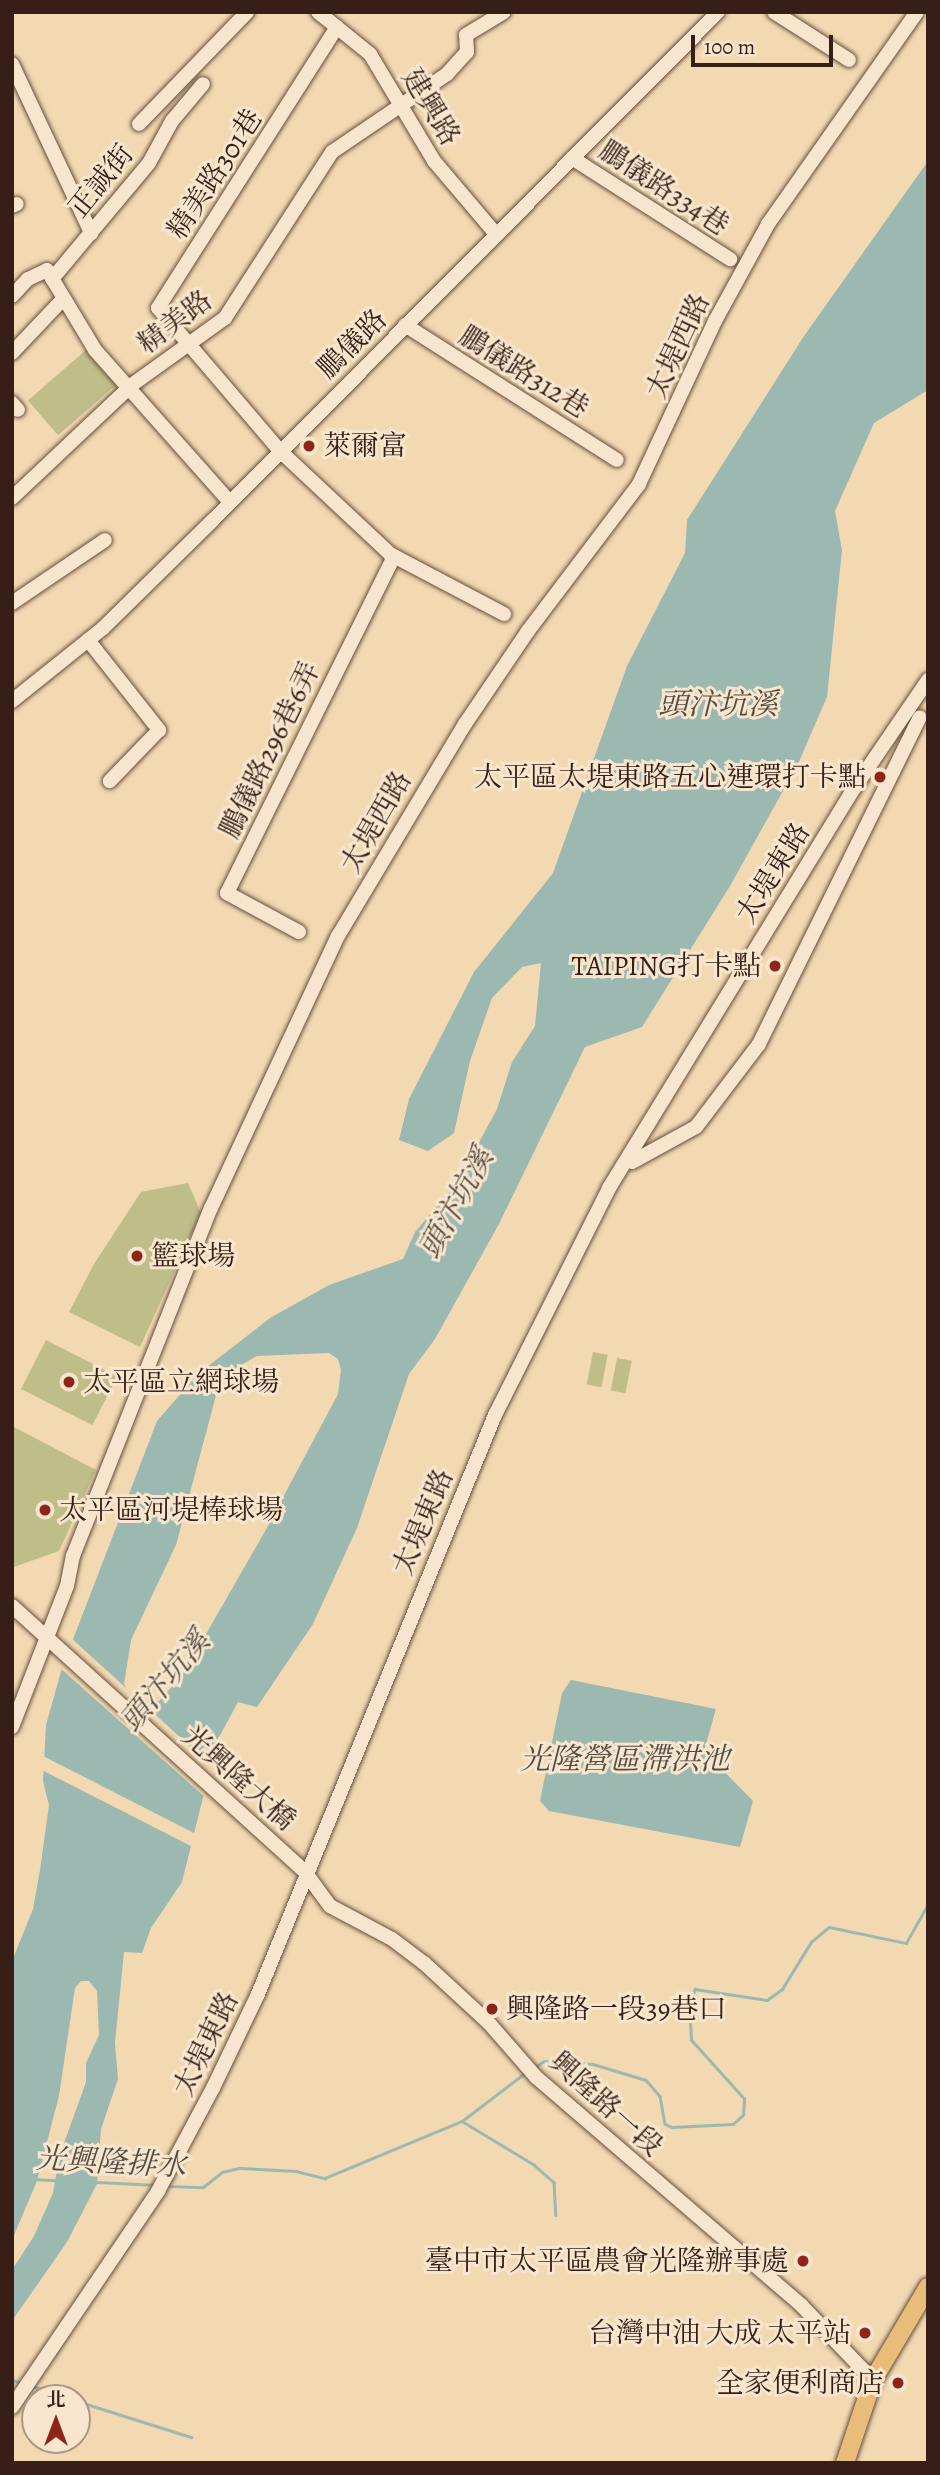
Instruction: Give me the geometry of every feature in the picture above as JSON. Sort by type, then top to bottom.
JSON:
[{"type":"main road","points":[[845,2463],[873,2380],[928,2287]]},
{"type":"street","name":"正誠街","points":[[139,124],[247,12]]},
{"type":"street","name":"精美路","points":[[12,498],[130,388],[184,344],[195,342],[233,309],[332,152],[447,74],[467,52],[466,35],[504,12]]},
{"type":"street","name":"鵬儀路","points":[[12,701],[88,640],[718,12]]},
{"type":"street","points":[[774,12],[849,60]]},
{"type":"street","name":"太堤西路","points":[[12,1727],[100,1484],[211,1208],[338,936],[465,724],[528,631],[639,484],[715,321],[768,224],[917,12]]},
{"type":"street","name":"建興路","points":[[329,18],[370,54],[398,106],[434,161],[496,233]]},
{"type":"street","name":"精美路301巷","points":[[329,18],[226,205],[160,300],[158,308],[184,344],[280,450],[394,556],[504,614]]},
{"type":"street","points":[[12,64],[91,233]]},
{"type":"street","name":"正誠街","points":[[12,296],[28,279],[49,274],[91,233],[149,163],[181,109],[203,84]]},
{"type":"street","points":[[166,95],[181,109]]},
{"type":"street","name":"鵬儀路334巷","points":[[572,158],[730,259]]},
{"type":"street","points":[[49,274],[95,350],[229,500]]},
{"type":"street","points":[[12,353],[62,299]]},
{"type":"street","name":"鵬儀路312巷","points":[[405,325],[617,460]]},
{"type":"street","points":[[12,603],[105,540]]},
{"type":"street","name":"鵬儀路296巷6弄","points":[[299,932],[227,893],[394,556]]},
{"type":"street","points":[[88,640],[159,730],[110,781]]},
{"type":"street","name":"太堤東路","points":[[12,2407],[158,2191],[258,1994],[305,1872],[495,1415],[609,1188],[847,798],[928,680]]},
{"type":"street","points":[[632,1162],[695,1128],[759,1044],[920,717]]},
{"type":"street","name":"光興隆大橋","points":[[12,1606],[305,1872]]},
{"type":"street","name":"興隆路一段","points":[[305,1872],[330,1906],[393,1939],[424,1963],[536,2077],[801,2305],[873,2380]]},
{"type":"shaded area","points":[[86,350],[116,385],[58,435],[28,401]]},
{"type":"shaded area","points":[[188,1183],[201,1213],[140,1347],[69,1312],[94,1264],[141,1192]]},
{"type":"shaded area","name":"太平區立網球場","points":[[46,1340],[117,1376],[92,1425],[21,1389]]},
{"type":"shaded area","points":[[593,1352],[608,1355],[601,1387],[587,1384]]},
{"type":"shaded area","points":[[617,1358],[632,1361],[625,1393],[611,1390]]},
{"type":"shaded area","name":"太平區河堤棒球場","points":[[12,1426],[96,1470],[59,1551],[14,1567]]},
{"type":"water","name":"頭汴坑溪","points":[[928,161],[928,390],[874,423],[835,511],[842,550],[827,697],[798,764],[730,886],[642,1027],[585,1047],[499,1224],[435,1339],[409,1374],[357,1528],[313,1624],[257,1707],[238,1702],[217,1741],[182,1882],[151,1928],[142,1953],[124,1952],[115,2043],[118,2079],[101,2129],[97,2184],[67,2242],[12,2321],[12,2270],[34,2236],[53,2193],[59,2157],[86,2082],[86,2063],[99,2035],[97,1991],[89,1981],[81,1981],[75,1988],[59,2096],[37,2181],[12,2240],[12,1961],[33,1909],[40,1870],[49,1805],[43,1781],[46,1725],[62,1668],[157,1421],[198,1374],[270,1318],[329,1285],[403,1259],[415,1232],[457,1183],[497,1109],[512,1062],[535,1026],[541,963],[522,967],[492,998],[470,1061],[454,1133],[428,1151],[399,1140],[409,1099],[474,972],[553,873],[627,666],[685,553],[687,520],[804,336]],"holes":[[[329,1353],[338,1359],[341,1370],[338,1394],[264,1533],[183,1674],[159,1701],[133,1701],[124,1684],[131,1640],[176,1545],[221,1377],[257,1356]]]},
{"type":"water","name":"光隆營區滯洪池","points":[[571,1680],[716,1709],[704,1751],[753,1801],[740,1847],[549,1811],[540,1801],[562,1693]]},
{"type":"pier","points":[[70,1637],[214,1768],[207,1799],[59,1667]]},
{"type":"pier","points":[[41,1755],[198,1835],[192,1846],[35,1767]]},
{"type":"waterway","name":"光興隆排水","points":[[533,2068],[544,2061],[593,2064],[646,2080],[660,2096],[665,2124],[672,2127],[733,2124],[743,2115],[744,2099],[691,2040],[689,2006],[695,1989],[767,2000],[782,1989],[811,1942],[829,1927],[906,1943],[928,1904]]},
{"type":"waterway","name":"光興隆排水","points":[[167,2186],[203,2187],[222,2172],[240,2168],[296,2171],[325,2178],[462,2121],[525,2073]]},
{"type":"waterway","points":[[462,2121],[533,2164],[554,2182],[556,2215]]},
{"type":"waterway","name":"光興隆排水","points":[[34,2179],[56,2180]]},
{"type":"waterway","name":"光興隆排水","points":[[97,2182],[157,2185]]},
{"type":"waterway","points":[[12,2380],[22,2383]]},
{"type":"waterway","points":[[91,2405],[191,2437]]},
{"type":"place","name":"萊爾富","points":[[309,446]]},
{"type":"place","name":"太平區太堤東路五心連環打卡點","points":[[880,777]]},
{"type":"place","name":"TAIPING打卡點","points":[[775,966]]},
{"type":"place","name":"籃球場","points":[[137,1256]]},
{"type":"place","name":"太平區立網球場","points":[[69,1382]]},
{"type":"place","name":"太平區河堤棒球場","points":[[45,1510]]},
{"type":"place","name":"興隆路一段39巷口","points":[[492,2009]]},
{"type":"place","name":"臺中市太平區農會光隆辦事處","points":[[803,2261]]},
{"type":"place","name":"台灣中油 大成 太平站","points":[[865,2333]]},
{"type":"place","name":"全家便利商店","points":[[898,2383]]}]
